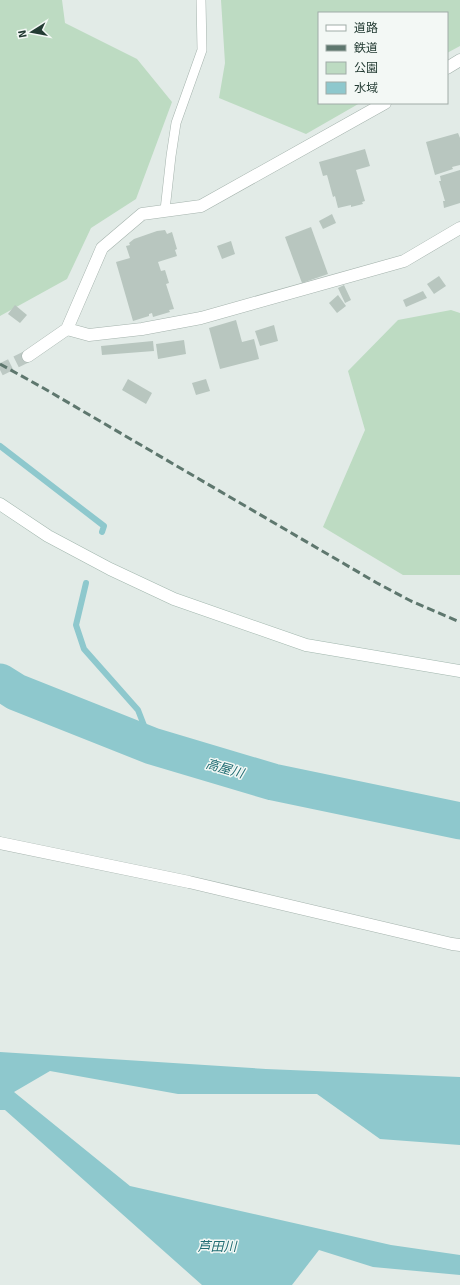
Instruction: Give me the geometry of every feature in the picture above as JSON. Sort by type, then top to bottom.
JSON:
[{"type":"street","points":[[448,67],[460,60]]},
{"type":"street","points":[[28,356],[66,329],[102,248],[142,214],[201,206],[383,104]]},
{"type":"street","points":[[66,329],[89,335],[142,330],[201,318],[404,261],[460,228]]},
{"type":"street","points":[[0,504],[48,536],[110,569],[174,599],[306,645],[460,671]]},
{"type":"street","points":[[0,843],[189,882],[460,945]]},
{"type":"lane","points":[[165,210],[176,123],[202,50],[201,0]]},
{"type":"green space","points":[[0,0],[62,0],[65,23],[137,59],[172,102],[136,199],[91,228],[67,279],[0,316]]},
{"type":"green space","points":[[221,0],[460,0],[460,46],[448,52],[448,12],[318,12],[318,104],[358,104],[306,134],[219,98],[225,63]]},
{"type":"green space","points":[[451,310],[460,313],[460,575],[403,575],[323,527],[365,430],[348,371],[398,320]]},
{"type":"water","name":"芦田川","points":[[0,1052],[266,1069],[460,1077],[460,1145],[380,1139],[317,1094],[178,1094],[50,1071],[14,1092],[130,1186],[391,1245],[460,1255],[460,1275],[373,1267],[319,1250],[292,1285],[202,1285],[5,1110],[0,1110]]},
{"type":"building","points":[[458,133],[460,138],[460,165],[435,175],[426,142]]},
{"type":"building","points":[[365,149],[370,166],[356,170],[365,201],[362,202],[363,204],[338,208],[335,196],[333,197],[327,175],[323,176],[319,162]]},
{"type":"building","points":[[460,170],[460,203],[444,208],[443,201],[445,201],[439,181],[441,181],[440,176]]},
{"type":"building","points":[[332,214],[336,223],[323,229],[319,221]]},
{"type":"building","points":[[311,227],[328,274],[302,283],[285,237]]},
{"type":"building","points":[[165,230],[167,234],[172,232],[177,249],[175,250],[177,256],[158,262],[161,271],[165,270],[169,283],[166,284],[174,309],[169,310],[170,312],[153,317],[152,313],[149,314],[149,316],[133,321],[116,262],[130,258],[126,246],[130,245],[129,243],[134,239],[157,231]]},
{"type":"building","points":[[231,241],[235,254],[222,259],[217,246]]},
{"type":"building","points":[[439,276],[446,286],[434,294],[427,284]]},
{"type":"building","points":[[344,285],[351,300],[345,303],[338,288]]},
{"type":"building","points":[[423,291],[427,298],[406,307],[403,300]]},
{"type":"building","points":[[338,295],[346,306],[337,313],[329,303]]},
{"type":"building","points":[[15,305],[27,315],[20,323],[8,314]]},
{"type":"building","points":[[236,320],[242,342],[254,339],[259,359],[220,369],[209,328]]},
{"type":"building","points":[[274,325],[278,341],[260,346],[255,331]]},
{"type":"building","points":[[184,340],[186,354],[158,359],[156,344]]},
{"type":"building","points":[[153,341],[154,351],[102,355],[101,346]]},
{"type":"building","points":[[128,379],[152,393],[146,404],[122,390]]},
{"type":"building","points":[[206,379],[210,391],[196,395],[192,383]]},
{"type":"waterway","points":[[0,446],[104,526],[102,532]]},
{"type":"waterway","points":[[86,583],[76,625],[84,649],[138,710],[152,746]]},
{"type":"waterway","name":"高屋川","points":[[0,682],[16,692],[152,746],[273,782],[460,821]]},
{"type":"tunnel","points":[[0,370],[28,356]]},
{"type":"railway","points":[[0,364],[377,583],[411,601],[460,622]]}]
